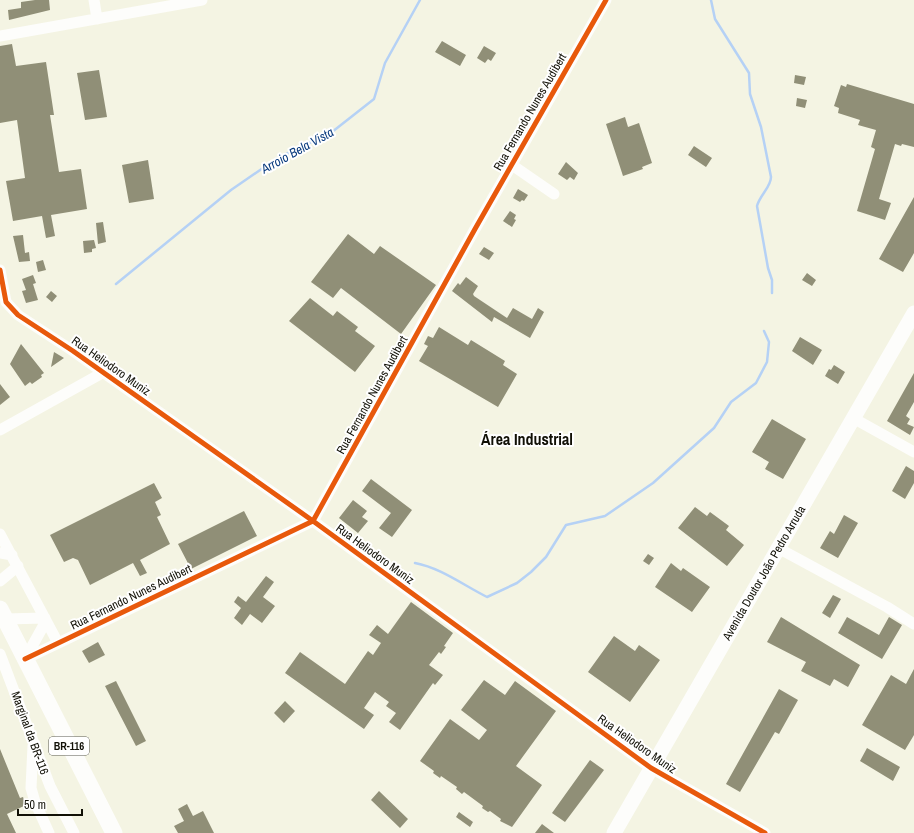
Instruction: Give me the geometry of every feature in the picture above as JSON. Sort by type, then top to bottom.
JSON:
[{"type":"highway","name":"BR-116","points":[[3,614],[114,833]]},
{"type":"main road","name":"Avenida Doutor João Pedro Arruda","points":[[614,833],[914,313]]},
{"type":"street","points":[[94,0],[97,19]]},
{"type":"street","points":[[0,36],[202,0]]},
{"type":"street","name":"Rua Fernando Nunes Audibert","points":[[25,659],[313,521],[606,0]]},
{"type":"street","points":[[512,165],[554,194]]},
{"type":"street","name":"Rua Heliodoro Muniz","points":[[0,270],[6,302],[11,309],[104,372],[313,521],[651,768],[765,833]]},
{"type":"street","points":[[0,430],[104,372]]},
{"type":"street","points":[[854,418],[914,452]]},
{"type":"street","points":[[0,534],[58,643]]},
{"type":"street","points":[[778,548],[887,607],[914,624]]},
{"type":"street","points":[[0,553],[12,555]]},
{"type":"street","points":[[0,581],[18,566]]},
{"type":"street","points":[[3,614],[46,620]]},
{"type":"street","points":[[25,659],[46,620]]},
{"type":"street","name":"Marginal da BR-116","points":[[0,654],[50,786],[74,833]]},
{"type":"street","points":[[33,740],[31,788],[35,802],[49,833]]},
{"type":"building","points":[[49,0],[50,10],[9,20],[8,10],[21,8],[21,2]]},
{"type":"building","points":[[442,41],[466,55],[460,66],[435,52]]},
{"type":"building","points":[[12,44],[16,66],[46,62],[54,115],[50,115],[59,172],[81,169],[87,209],[51,215],[55,236],[46,238],[42,216],[13,221],[6,181],[25,178],[17,120],[0,123],[0,46]]},
{"type":"building","points":[[484,46],[496,53],[491,61],[488,59],[485,63],[477,58]]},
{"type":"building","points":[[99,70],[107,117],[85,120],[77,73]]},
{"type":"building","points":[[795,75],[806,77],[804,85],[794,83]]},
{"type":"building","points":[[847,84],[914,104],[914,147],[895,144],[879,199],[891,203],[885,220],[857,211],[875,149],[871,147],[876,130],[858,125],[860,120],[838,113],[839,108],[834,106],[841,85],[846,87]]},
{"type":"building","points":[[797,98],[807,100],[805,108],[796,106]]},
{"type":"building","points":[[625,117],[628,127],[639,123],[652,163],[642,167],[643,169],[623,176],[606,124]]},
{"type":"building","points":[[694,146],[712,158],[706,167],[688,155]]},
{"type":"building","points":[[148,160],[154,199],[129,203],[122,165]]},
{"type":"building","points":[[566,162],[578,173],[574,180],[570,177],[567,180],[558,174]]},
{"type":"building","points":[[518,189],[528,195],[524,201],[522,200],[520,202],[513,198]]},
{"type":"building","points":[[914,197],[914,253],[903,272],[879,259]]},
{"type":"building","points":[[510,211],[516,215],[514,219],[516,220],[512,227],[503,221]]},
{"type":"building","points":[[103,222],[106,242],[98,244],[96,223]]},
{"type":"building","points":[[348,234],[374,254],[380,246],[436,285],[401,334],[341,288],[333,298],[311,282]]},
{"type":"building","points":[[23,235],[25,253],[29,252],[30,261],[19,262],[13,236]]},
{"type":"building","points":[[94,240],[96,248],[92,249],[92,252],[84,253],[83,241]]},
{"type":"building","points":[[484,247],[494,253],[489,260],[479,254]]},
{"type":"building","points":[[43,260],[46,270],[38,272],[36,262]]},
{"type":"building","points":[[807,273],[816,280],[812,286],[802,280]]},
{"type":"building","points":[[33,275],[36,283],[33,284],[38,300],[26,303],[22,291],[26,290],[22,279]]},
{"type":"building","points":[[466,277],[478,286],[473,294],[474,296],[507,318],[513,308],[532,319],[538,308],[544,312],[530,338],[494,317],[492,322],[452,291],[458,283],[460,285]]},
{"type":"building","points":[[51,291],[57,296],[52,302],[46,297]]},
{"type":"building","points":[[310,298],[333,316],[337,311],[358,327],[355,331],[375,346],[355,372],[289,321]]},
{"type":"building","points":[[439,327],[468,345],[471,340],[505,361],[503,365],[517,374],[498,407],[419,361],[428,346],[424,344],[428,336],[433,338]]},
{"type":"building","points":[[800,337],[822,350],[813,365],[792,351]]},
{"type":"building","points":[[21,344],[44,373],[41,375],[42,377],[32,384],[30,382],[25,386],[10,364]]},
{"type":"building","points":[[54,352],[64,358],[51,367]]},
{"type":"building","points":[[834,365],[845,372],[838,384],[825,376],[829,369],[831,370]]},
{"type":"building","points":[[914,373],[914,402],[906,416],[910,419],[907,424],[914,427],[910,435],[887,421]]},
{"type":"building","points":[[0,384],[10,397],[0,405]]},
{"type":"building","points":[[772,419],[806,439],[783,479],[765,469],[769,462],[752,452]]},
{"type":"building","points":[[906,466],[914,471],[914,483],[905,499],[892,491]]},
{"type":"building","points":[[371,479],[412,510],[392,537],[379,528],[391,513],[362,491]]},
{"type":"building","points":[[154,483],[162,498],[155,502],[161,515],[157,517],[170,544],[140,560],[147,573],[140,576],[133,563],[90,585],[78,560],[73,558],[64,562],[50,535]]},
{"type":"building","points":[[353,500],[367,511],[362,517],[368,521],[358,533],[339,518]]},
{"type":"building","points":[[695,507],[707,516],[710,512],[729,526],[726,530],[744,545],[727,566],[678,528]]},
{"type":"building","points":[[244,511],[257,536],[191,569],[178,544]]},
{"type":"building","points":[[844,515],[858,523],[838,558],[820,548],[830,531],[834,534]]},
{"type":"building","points":[[648,554],[654,558],[649,565],[643,561]]},
{"type":"building","points":[[671,563],[681,571],[683,568],[710,587],[692,612],[655,587]]},
{"type":"building","points":[[266,576],[274,582],[263,597],[275,606],[262,623],[250,614],[242,625],[234,618],[241,608],[234,602],[238,596],[246,602]]},
{"type":"building","points":[[833,595],[841,599],[830,618],[822,613]]},
{"type":"building","points":[[411,602],[453,633],[444,646],[446,647],[441,654],[439,652],[429,665],[443,675],[435,685],[433,683],[400,730],[389,722],[396,713],[386,706],[389,702],[375,692],[364,708],[374,715],[364,729],[285,673],[300,652],[345,684],[368,651],[373,655],[381,643],[369,635],[377,625],[388,634]]},
{"type":"building","points":[[781,617],[860,665],[848,687],[834,679],[830,686],[801,671],[806,662],[767,642]]},
{"type":"building","points":[[847,617],[879,635],[889,617],[902,625],[882,659],[838,633]]},
{"type":"building","points":[[614,636],[635,651],[639,645],[660,660],[630,702],[588,672]]},
{"type":"building","points":[[98,642],[105,655],[89,663],[82,651]]},
{"type":"building","points":[[914,669],[914,735],[905,750],[862,725],[891,675],[906,684]]},
{"type":"building","points":[[484,680],[505,695],[515,681],[556,711],[516,766],[542,785],[512,827],[500,821],[501,819],[490,811],[488,812],[482,808],[483,806],[464,792],[462,794],[456,789],[457,787],[441,776],[440,778],[433,773],[434,771],[420,761],[450,719],[479,740],[487,730],[461,710]]},
{"type":"building","points":[[116,681],[146,741],[136,746],[105,686]]},
{"type":"building","points":[[779,689],[798,700],[779,734],[775,732],[740,792],[726,784]]},
{"type":"building","points":[[285,701],[295,711],[284,723],[274,713]]},
{"type":"building","points":[[867,748],[900,767],[893,781],[860,761]]},
{"type":"building","points":[[0,749],[20,798],[23,797],[26,805],[7,814],[16,833],[0,833]]},
{"type":"building","points":[[590,760],[604,770],[565,822],[552,813]]},
{"type":"building","points":[[379,791],[408,819],[400,828],[371,800]]},
{"type":"building","points":[[187,804],[193,816],[203,811],[214,833],[178,833],[174,826],[184,821],[178,809]]},
{"type":"building","points":[[459,812],[473,822],[470,827],[456,817]]},
{"type":"building","points":[[542,824],[554,833],[535,833]]},
{"type":"waterway","name":"Arroio Bela Vista","points":[[116,284],[231,190],[276,159],[332,132],[374,99],[385,63],[420,0]]},
{"type":"waterway","points":[[711,0],[715,19],[749,73],[750,94],[761,127],[771,181],[760,198],[757,206],[768,268],[772,280],[772,293]]},
{"type":"waterway","points":[[415,563],[425,565],[443,573],[487,597],[517,583],[546,557],[566,525],[605,516],[653,483],[714,428],[731,402],[756,383],[767,362],[769,342],[764,331]]},
{"type":"cycle path","points":[[25,659],[313,521],[475,229],[606,0]]},
{"type":"cycle path","points":[[0,270],[6,302],[18,315],[73,351],[313,521],[651,768],[765,833]]},
{"type":"district","name":"Área Industrial","points":[[527,439]]}]
